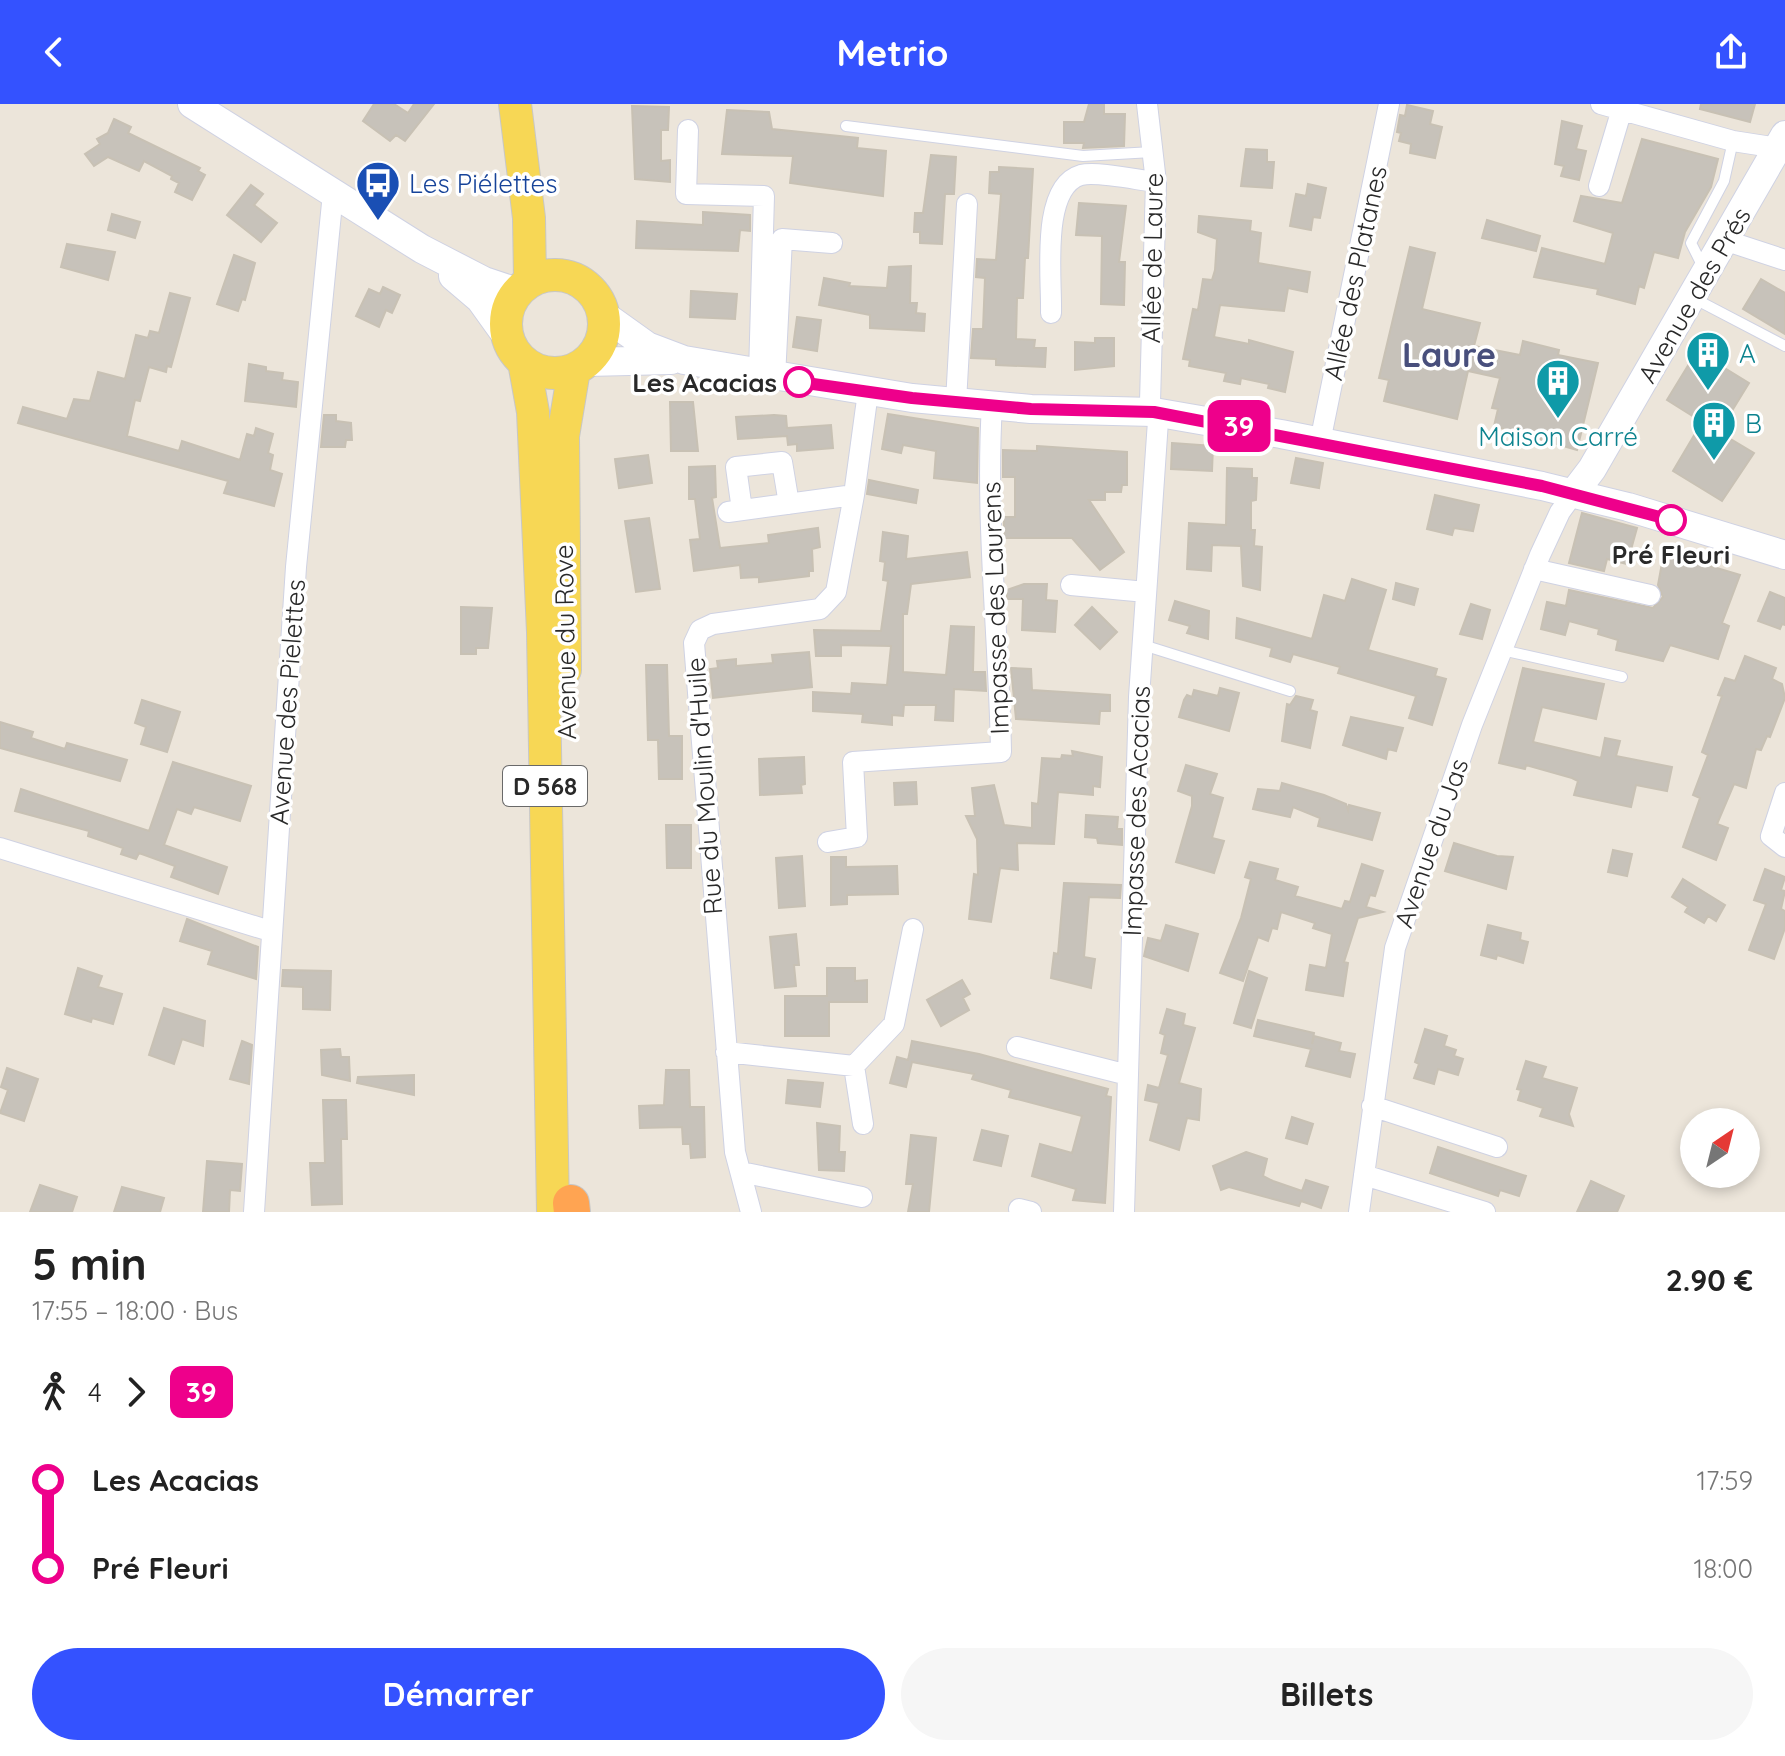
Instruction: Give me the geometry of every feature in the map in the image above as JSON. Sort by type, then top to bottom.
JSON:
[{"type":"main road","points":[[515,104],[531,247],[524,286],[505,322],[516,350],[539,371],[557,373],[581,366],[604,335],[605,316],[598,297],[584,283],[566,275],[547,274],[524,286]]},
{"type":"main road","points":[[520,136],[548,239],[566,275]]},
{"type":"main road","name":"D 568","points":[[516,350],[533,412],[567,1210]]},
{"type":"main road","name":"Avenue du Rove","points":[[567,1210],[563,436],[581,366]]},
{"type":"street","name":"Allée de Laure","points":[[1147,104],[1156,182],[1150,402],[1154,412]]},
{"type":"street","name":"Allée des Platanes","points":[[1320,442],[1389,104]]},
{"type":"street","points":[[1599,186],[1612,106],[1733,141],[1781,142]]},
{"type":"street","points":[[203,107],[422,249],[484,281],[524,286]]},
{"type":"street","points":[[688,130],[686,194],[764,196],[767,376]]},
{"type":"street","name":"Avenue des Prés","points":[[1573,494],[1592,469],[1727,241],[1781,142]]},
{"type":"street","points":[[1051,313],[1053,206],[1063,186],[1082,174],[1156,182]]},
{"type":"street","name":"Avenue des Pielettes","points":[[254,1212],[296,567],[333,193]]},
{"type":"street","points":[[956,402],[967,204]]},
{"type":"street","points":[[767,376],[782,239],[832,243]]},
{"type":"street","points":[[1727,241],[1785,260]]},
{"type":"street","points":[[422,249],[480,299],[516,350]]},
{"type":"street","points":[[605,316],[647,346],[684,360],[868,392],[956,402],[1154,412],[1320,442],[1573,494],[1783,551]]},
{"type":"street","points":[[581,366],[684,360]]},
{"type":"street","name":"Rue du Moulin d'Huile","points":[[751,1212],[741,1172],[726,1052],[694,643],[700,630],[713,624],[820,609],[836,592],[854,495],[868,392]]},
{"type":"street","name":"Impasse des Laurens","points":[[828,842],[857,837],[853,762],[1001,752],[999,666],[989,560],[992,405]]},
{"type":"street","name":"Impasse des Acacias","points":[[1124,1212],[1143,645],[1158,421],[1154,412]]},
{"type":"street","points":[[789,504],[782,462],[736,467],[735,511],[789,504],[854,495]]},
{"type":"street","name":"Avenue du Jas","points":[[1359,1212],[1395,948],[1502,650],[1534,569],[1560,512],[1573,494]]},
{"type":"street","points":[[1534,569],[1650,595]]},
{"type":"street","points":[[1071,585],[1146,592]]},
{"type":"street","points":[[1785,793],[1771,836],[1785,847]]},
{"type":"street","points":[[0,848],[270,931]]},
{"type":"street","points":[[854,1066],[894,1024],[913,929]]},
{"type":"street","points":[[1017,1047],[1128,1075]]},
{"type":"street","points":[[726,1052],[854,1066]]},
{"type":"street","points":[[854,1066],[863,1124]]},
{"type":"street","points":[[1372,1106],[1497,1147]]},
{"type":"street","points":[[741,1172],[862,1197]]},
{"type":"street","points":[[1364,1175],[1485,1212]]},
{"type":"lane","points":[[846,126],[1083,156],[1152,152]]},
{"type":"lane","points":[[1733,141],[1724,181],[1691,243],[1700,286],[1785,346]]},
{"type":"lane","points":[[1143,645],[1290,691]]},
{"type":"lane","points":[[1502,650],[1622,677]]},
{"type":"building","points":[[374,104],[394,104],[408,113],[414,104],[434,104],[405,141],[396,135],[390,141],[363,121]]},
{"type":"building","points":[[1089,104],[1104,104],[1104,114],[1125,114],[1124,146],[1083,148],[1084,143],[1064,143],[1064,122],[1084,122]]},
{"type":"building","points":[[1701,104],[1755,104],[1750,122],[1700,109]]},
{"type":"building","points":[[1407,105],[1433,111],[1430,124],[1442,127],[1435,158],[1410,153],[1411,144],[1399,141],[1400,115],[1405,116]]},
{"type":"building","points":[[632,106],[669,107],[668,130],[661,130],[661,161],[670,160],[670,182],[635,179]]},
{"type":"building","points":[[727,110],[769,112],[772,129],[858,138],[857,148],[886,151],[883,196],[790,183],[793,156],[722,154]]},
{"type":"building","points":[[114,119],[131,127],[128,133],[200,168],[198,171],[205,175],[192,200],[175,192],[179,183],[171,179],[172,176],[144,161],[139,171],[108,157],[94,166],[85,154],[100,144],[97,139],[108,133]]},
{"type":"building","points":[[1562,121],[1582,126],[1576,149],[1586,151],[1579,180],[1561,176],[1564,166],[1555,164]]},
{"type":"building","points":[[1642,139],[1718,159],[1711,187],[1685,232],[1678,258],[1654,252],[1644,288],[1639,286],[1635,304],[1597,294],[1598,289],[1534,277],[1542,248],[1605,264],[1613,233],[1574,221],[1581,196],[1622,203]]},
{"type":"building","points":[[1246,149],[1267,150],[1267,162],[1274,162],[1272,188],[1241,186]]},
{"type":"building","points":[[931,155],[956,157],[954,194],[945,194],[942,244],[920,243],[920,232],[914,232],[915,213],[923,213]]},
{"type":"building","points":[[999,167],[1033,169],[1028,258],[1025,258],[1023,298],[1017,298],[1016,339],[1035,340],[1034,348],[1046,348],[1045,367],[996,365],[996,359],[971,358],[973,329],[983,329],[985,278],[976,277],[977,259],[996,260],[1001,194],[989,193],[990,172],[999,172]]},
{"type":"building","points":[[1308,184],[1326,188],[1320,218],[1313,217],[1311,230],[1290,226],[1296,194],[1306,196]]},
{"type":"building","points":[[251,185],[263,194],[254,205],[277,223],[261,242],[227,215]]},
{"type":"building","points":[[1079,203],[1126,206],[1119,262],[1125,262],[1124,305],[1101,304],[1102,236],[1076,235]]},
{"type":"building","points":[[703,212],[750,215],[750,231],[740,230],[738,251],[636,248],[637,221],[703,225]]},
{"type":"building","points":[[112,214],[140,222],[135,238],[108,230]]},
{"type":"building","points":[[1199,216],[1251,221],[1250,231],[1261,233],[1258,263],[1310,272],[1307,292],[1288,288],[1284,311],[1220,305],[1214,337],[1249,344],[1249,340],[1293,352],[1285,392],[1268,388],[1269,384],[1241,378],[1240,384],[1224,381],[1226,373],[1189,366],[1190,360],[1183,359],[1193,309],[1198,310],[1203,279],[1212,280],[1215,270],[1217,239],[1198,232]]},
{"type":"building","points":[[1487,220],[1540,236],[1536,251],[1482,238]]},
{"type":"building","points":[[67,244],[115,252],[108,280],[61,267]]},
{"type":"building","points":[[1410,247],[1435,253],[1422,309],[1480,323],[1474,346],[1520,355],[1523,341],[1559,350],[1558,355],[1598,363],[1577,450],[1494,426],[1498,409],[1492,408],[1500,378],[1468,371],[1457,419],[1384,401],[1389,380],[1379,378]]},
{"type":"building","points":[[234,255],[255,263],[245,300],[242,299],[238,311],[217,304]]},
{"type":"building","points":[[911,266],[910,303],[917,303],[916,313],[925,314],[924,331],[870,328],[870,315],[819,305],[824,278],[850,283],[849,286],[887,288],[889,267]]},
{"type":"building","points":[[1761,279],[1785,293],[1785,334],[1743,309]]},
{"type":"building","points":[[383,287],[400,295],[392,313],[386,310],[379,327],[356,316],[369,289],[380,294]]},
{"type":"building","points":[[691,291],[737,294],[735,319],[690,317]]},
{"type":"building","points":[[170,293],[190,298],[171,367],[167,366],[166,372],[149,367],[140,401],[135,400],[127,436],[179,451],[182,441],[240,460],[247,434],[254,436],[256,428],[273,434],[268,453],[273,455],[270,470],[282,474],[274,506],[224,493],[228,481],[18,423],[23,407],[67,419],[74,399],[90,401],[98,372],[125,379],[136,335],[148,338],[150,331],[159,333]]},
{"type":"building","points":[[797,317],[821,320],[817,351],[793,347]]},
{"type":"building","points":[[1095,338],[1114,338],[1114,366],[1075,370],[1075,342],[1095,343]]},
{"type":"building","points":[[1697,351],[1749,383],[1719,432],[1754,453],[1722,501],[1673,471],[1702,422],[1667,400]]},
{"type":"building","points":[[249,364],[266,367],[266,371],[283,373],[282,380],[298,382],[296,407],[245,401]]},
{"type":"building","points":[[670,402],[693,402],[698,451],[671,451]]},
{"type":"building","points":[[888,414],[978,428],[977,483],[934,478],[936,451],[903,445],[901,453],[882,449]]},
{"type":"building","points":[[324,415],[336,415],[336,421],[351,423],[352,440],[346,440],[345,447],[321,447]]},
{"type":"building","points":[[786,416],[787,428],[831,425],[833,448],[797,451],[797,444],[788,445],[787,436],[738,439],[736,417]]},
{"type":"building","points":[[1172,443],[1213,446],[1212,471],[1171,469]]},
{"type":"building","points":[[1037,446],[1127,452],[1127,485],[1122,485],[1121,492],[1105,492],[1105,500],[1089,500],[1124,552],[1100,570],[1072,538],[1004,538],[1004,517],[1015,517],[1015,477],[1003,477],[1003,450],[1037,451]]},
{"type":"building","points":[[648,455],[652,483],[619,488],[615,459]]},
{"type":"building","points":[[1296,458],[1323,463],[1319,488],[1291,483]]},
{"type":"building","points":[[715,466],[716,497],[712,498],[720,548],[769,543],[768,535],[818,528],[820,547],[812,549],[813,571],[809,571],[809,576],[759,582],[759,577],[741,578],[740,565],[694,571],[690,540],[700,539],[695,499],[689,499],[689,467]]},
{"type":"building","points":[[1227,468],[1252,469],[1252,478],[1257,478],[1256,500],[1251,501],[1251,530],[1255,530],[1254,546],[1262,547],[1260,590],[1243,586],[1241,546],[1212,545],[1211,571],[1187,569],[1189,523],[1226,525]]},
{"type":"building","points":[[869,480],[918,490],[916,503],[867,494]]},
{"type":"building","points":[[1435,495],[1479,505],[1473,531],[1454,528],[1452,535],[1427,529]]},
{"type":"building","points":[[1582,513],[1637,528],[1627,564],[1607,559],[1604,571],[1569,563]]},
{"type":"building","points":[[649,518],[660,589],[636,592],[625,521]]},
{"type":"building","points":[[883,532],[908,536],[906,559],[967,552],[970,577],[911,584],[907,614],[903,614],[903,672],[946,675],[951,626],[974,627],[973,672],[985,672],[986,691],[954,689],[953,721],[935,720],[936,705],[904,705],[903,716],[892,715],[892,725],[862,722],[863,714],[813,711],[813,692],[851,694],[852,683],[887,685],[891,646],[841,645],[841,656],[816,656],[814,630],[881,631],[888,581],[883,580],[885,562],[880,561]]},
{"type":"building","points":[[1664,552],[1700,559],[1700,563],[1740,575],[1722,623],[1729,626],[1718,659],[1670,645],[1663,661],[1616,650],[1618,640],[1598,634],[1599,629],[1569,621],[1565,635],[1541,629],[1547,602],[1566,606],[1569,590],[1653,608],[1663,597],[1658,585]]},
{"type":"building","points":[[1352,579],[1386,590],[1368,650],[1437,669],[1435,676],[1446,679],[1432,725],[1409,718],[1416,696],[1338,673],[1340,667],[1293,654],[1290,662],[1270,656],[1272,648],[1236,638],[1237,618],[1312,639],[1324,595],[1345,601]]},
{"type":"building","points":[[1396,583],[1418,589],[1414,605],[1393,599]]},
{"type":"building","points":[[1024,584],[1047,584],[1046,600],[1057,601],[1055,632],[1022,630],[1023,599],[1007,599],[1007,590]]},
{"type":"building","points":[[1770,592],[1785,598],[1785,625],[1782,624],[1780,629],[1758,621]]},
{"type":"building","points":[[1175,601],[1209,611],[1208,639],[1187,633],[1190,626],[1169,620]]},
{"type":"building","points":[[1471,604],[1490,610],[1482,639],[1460,634]]},
{"type":"building","points":[[461,607],[492,608],[488,648],[476,648],[476,654],[461,654]]},
{"type":"building","points":[[1092,607],[1117,632],[1100,649],[1075,625]]},
{"type":"building","points":[[809,652],[812,687],[713,698],[710,669],[718,668],[717,661],[736,659],[736,666],[773,663],[772,655]]},
{"type":"building","points":[[1745,656],[1776,668],[1772,679],[1782,684],[1785,698],[1770,737],[1767,736],[1761,750],[1756,749],[1746,788],[1734,784],[1717,824],[1728,828],[1716,860],[1683,847],[1700,798],[1693,795],[1708,755],[1702,752],[1722,696],[1718,695],[1725,678],[1735,681]]},
{"type":"building","points":[[646,665],[667,665],[669,736],[682,736],[682,779],[659,779],[658,740],[648,740]]},
{"type":"building","points":[[1011,668],[1031,669],[1032,690],[1110,695],[1110,711],[1100,711],[1099,724],[1016,719]]},
{"type":"building","points":[[1523,668],[1604,684],[1596,719],[1542,707],[1533,742],[1601,758],[1605,738],[1620,741],[1616,756],[1672,767],[1667,791],[1636,785],[1631,807],[1574,795],[1578,781],[1572,778],[1526,765],[1525,769],[1499,763]]},
{"type":"building","points":[[1220,688],[1239,693],[1229,731],[1179,717],[1184,700],[1187,695],[1192,697],[1194,690],[1218,696]]},
{"type":"building","points":[[1296,696],[1313,700],[1310,710],[1317,712],[1310,748],[1282,741],[1287,704],[1290,705]]},
{"type":"building","points":[[142,700],[180,712],[167,752],[141,744],[146,727],[135,723]]},
{"type":"building","points":[[1351,717],[1403,728],[1396,751],[1388,749],[1386,759],[1343,745]]},
{"type":"building","points":[[0,722],[33,732],[31,738],[65,749],[67,743],[127,760],[120,781],[0,748]]},
{"type":"building","points":[[1072,751],[1102,757],[1100,787],[1093,786],[1093,795],[1058,792],[1054,844],[1017,843],[1018,870],[1000,868],[991,922],[969,919],[974,874],[978,875],[977,839],[966,816],[975,816],[972,788],[994,785],[1004,825],[1032,828],[1032,803],[1038,804],[1042,758],[1061,759],[1062,755],[1073,756]]},
{"type":"building","points":[[804,757],[805,784],[801,785],[802,793],[760,795],[759,759]]},
{"type":"building","points":[[173,762],[251,786],[240,821],[194,807],[191,814],[177,809],[164,845],[227,867],[218,894],[171,877],[175,866],[139,853],[136,859],[121,854],[123,848],[88,836],[89,831],[15,811],[21,789],[149,831]]},
{"type":"building","points":[[1186,765],[1217,774],[1210,794],[1223,798],[1212,838],[1224,841],[1214,873],[1176,862],[1192,806],[1192,796],[1178,791]]},
{"type":"building","points":[[916,782],[917,804],[895,805],[894,783]]},
{"type":"building","points":[[1282,783],[1346,804],[1348,810],[1349,805],[1380,813],[1372,840],[1318,826],[1320,818],[1293,807],[1290,817],[1253,809],[1258,789],[1280,791]]},
{"type":"building","points":[[1086,815],[1118,817],[1117,829],[1122,829],[1122,845],[1098,843],[1097,838],[1085,837]]},
{"type":"building","points":[[666,825],[691,825],[691,868],[667,868]]},
{"type":"building","points":[[1454,843],[1497,856],[1513,857],[1506,889],[1445,871]]},
{"type":"building","points":[[1613,850],[1632,854],[1627,876],[1608,872]]},
{"type":"building","points":[[802,856],[805,906],[779,908],[776,858]]},
{"type":"building","points":[[831,857],[846,857],[846,867],[897,866],[898,894],[847,895],[847,904],[831,905]]},
{"type":"building","points":[[1250,862],[1278,869],[1275,880],[1298,887],[1295,896],[1342,909],[1345,901],[1350,902],[1362,864],[1383,871],[1375,896],[1370,895],[1366,907],[1383,912],[1358,918],[1344,962],[1348,963],[1343,996],[1306,990],[1310,965],[1326,968],[1332,934],[1313,928],[1315,923],[1281,912],[1277,929],[1272,928],[1268,941],[1258,937],[1243,981],[1220,973],[1241,918],[1251,879],[1245,877]]},
{"type":"building","points":[[1765,869],[1785,877],[1781,909],[1785,911],[1785,928],[1774,959],[1749,950],[1766,904],[1754,900]]},
{"type":"building","points":[[1683,879],[1725,905],[1716,921],[1708,916],[1704,923],[1685,912],[1688,907],[1672,897]]},
{"type":"building","points":[[1064,883],[1121,885],[1120,898],[1089,897],[1084,957],[1095,959],[1091,988],[1051,978],[1054,953],[1058,954]]},
{"type":"building","points":[[187,919],[258,947],[256,979],[208,964],[212,951],[180,941]]},
{"type":"building","points":[[1166,925],[1198,934],[1188,971],[1144,956],[1148,938],[1161,941]]},
{"type":"building","points":[[1488,925],[1521,933],[1520,940],[1528,942],[1523,963],[1497,955],[1496,959],[1481,955]]},
{"type":"building","points":[[796,934],[799,965],[794,965],[796,986],[775,988],[770,937]]},
{"type":"building","points":[[78,968],[102,976],[98,987],[122,994],[113,1024],[92,1018],[91,1022],[65,1014]]},
{"type":"building","points":[[827,968],[855,968],[855,981],[867,980],[867,1002],[829,1002],[829,1036],[785,1036],[785,996],[827,996]]},
{"type":"building","points":[[283,970],[331,971],[330,1010],[303,1009],[303,987],[282,986]]},
{"type":"building","points":[[1249,971],[1267,978],[1251,1028],[1234,1023]]},
{"type":"building","points":[[962,980],[970,994],[963,998],[969,1010],[941,1026],[927,1000]]},
{"type":"building","points":[[164,1008],[205,1021],[203,1046],[182,1039],[174,1064],[149,1055]]},
{"type":"building","points":[[1167,1009],[1185,1014],[1183,1025],[1195,1028],[1179,1083],[1201,1089],[1199,1120],[1187,1118],[1179,1150],[1150,1140],[1159,1103],[1145,1100],[1148,1085],[1159,1088],[1168,1055],[1161,1053],[1165,1035],[1160,1033]]},
{"type":"building","points":[[1258,1020],[1314,1033],[1312,1044],[1314,1036],[1341,1043],[1339,1051],[1355,1054],[1350,1077],[1306,1066],[1311,1049],[1254,1036]]},
{"type":"building","points":[[1425,1029],[1447,1036],[1444,1046],[1456,1050],[1454,1056],[1463,1059],[1458,1075],[1438,1069],[1434,1084],[1414,1078],[1419,1064],[1415,1062]]},
{"type":"building","points":[[242,1041],[252,1045],[249,1084],[230,1079]]},
{"type":"building","points":[[912,1041],[979,1054],[1108,1089],[1106,1096],[1111,1097],[1105,1203],[1073,1200],[1076,1189],[1032,1176],[1040,1144],[1072,1153],[1082,1116],[1009,1097],[1011,1090],[972,1079],[974,1074],[912,1062],[906,1087],[890,1083],[897,1057],[908,1060]]},
{"type":"building","points":[[340,1049],[341,1057],[349,1057],[350,1081],[322,1075],[321,1050]]},
{"type":"building","points":[[1526,1061],[1546,1067],[1542,1078],[1577,1088],[1569,1114],[1573,1126],[1540,1116],[1543,1108],[1518,1100],[1521,1090],[1517,1089]]},
{"type":"building","points":[[7,1068],[38,1079],[24,1121],[0,1113],[8,1090],[1,1087]]},
{"type":"building","points":[[666,1070],[689,1070],[690,1107],[704,1107],[705,1157],[691,1158],[690,1144],[683,1144],[682,1127],[640,1128],[639,1106],[664,1105]]},
{"type":"building","points":[[414,1075],[414,1095],[357,1083],[358,1077]]},
{"type":"building","points":[[788,1080],[823,1083],[820,1107],[786,1103]]},
{"type":"building","points":[[323,1100],[346,1100],[347,1139],[341,1139],[342,1204],[312,1205],[310,1163],[325,1163]]},
{"type":"building","points":[[1292,1117],[1313,1124],[1307,1144],[1286,1138]]},
{"type":"building","points":[[817,1123],[840,1126],[839,1152],[845,1152],[844,1171],[819,1170]]},
{"type":"building","points":[[982,1130],[1008,1136],[1001,1166],[974,1160]]},
{"type":"building","points":[[911,1135],[936,1138],[929,1212],[908,1212],[913,1184],[906,1184]]},
{"type":"building","points":[[1438,1147],[1526,1176],[1519,1196],[1500,1190],[1498,1196],[1430,1173]]},
{"type":"building","points":[[1246,1152],[1267,1159],[1263,1176],[1273,1181],[1302,1191],[1306,1180],[1328,1187],[1321,1208],[1301,1201],[1299,1206],[1229,1187],[1221,1190],[1213,1166]]},
{"type":"building","points":[[207,1161],[242,1164],[240,1191],[230,1190],[229,1212],[203,1212]]},
{"type":"building","points":[[1591,1181],[1624,1196],[1617,1212],[1577,1212]]},
{"type":"building","points":[[40,1185],[77,1197],[72,1212],[30,1212]]},
{"type":"building","points":[[122,1187],[164,1198],[160,1212],[114,1212]]},
{"type":"bus line","name":"39","points":[[799,382],[912,398],[1031,409],[1154,412],[1542,486],[1671,520]]},
{"type":"place","name":"Les Piélettes","points":[[378,222]]},
{"type":"place","name":"Les Acacias","points":[[799,382]]},
{"type":"place","name":"A","points":[[1708,392]]},
{"type":"place","name":"Maison Carré","points":[[1558,420]]},
{"type":"place","name":"B","points":[[1714,462]]},
{"type":"place","name":"Pré Fleuri","points":[[1671,520]]},
{"type":"district","name":"Laure","points":[[1449,354]]}]
